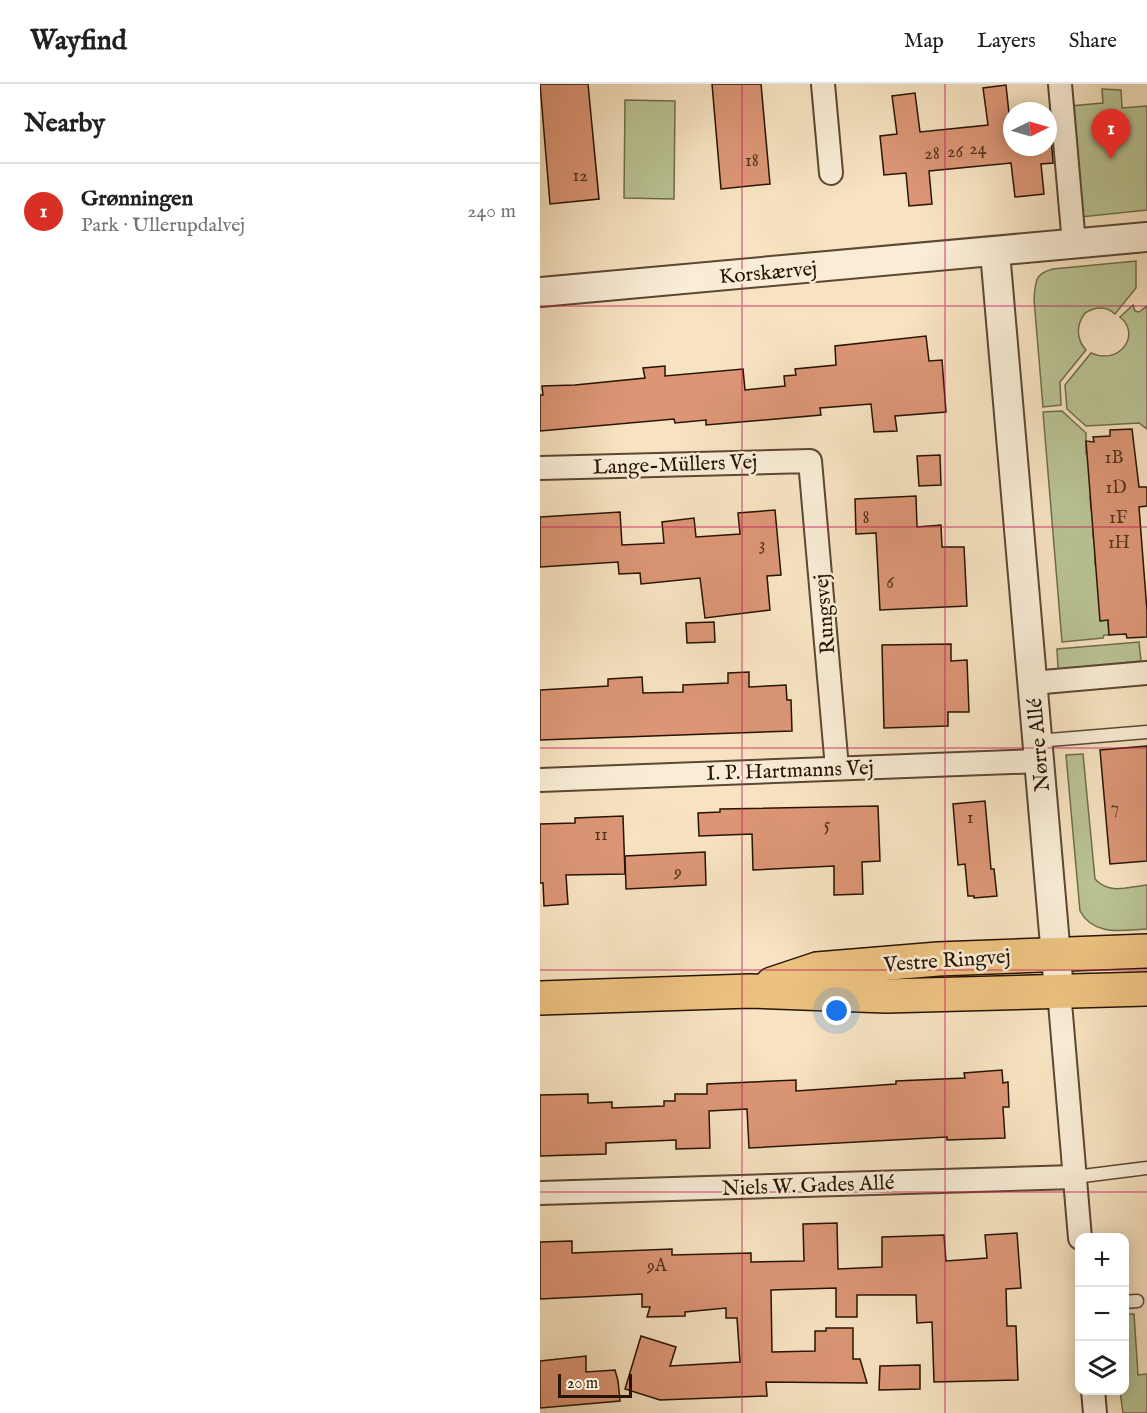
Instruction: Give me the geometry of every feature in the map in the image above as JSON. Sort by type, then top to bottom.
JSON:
[{"type":"main road","name":"Vestre Ringvej","points":[[750,991],[817,969],[938,959],[1147,951]]},
{"type":"main road","points":[[1059,991],[1064,976],[1073,970],[1147,966]]},
{"type":"main road","name":"Vestre Ringvej","points":[[540,998],[750,991],[886,996],[1147,989]]},
{"type":"street","points":[[823,84],[831,172]]},
{"type":"street","points":[[1060,84],[1074,244]]},
{"type":"street","name":"Korskærvej","points":[[540,292],[1147,237]]},
{"type":"street","name":"Nørre Allé","points":[[995,252],[1080,1233]]},
{"type":"street","name":"Lange-Müllers Vej","points":[[540,468],[810,460]]},
{"type":"street","name":"Rungsvej","points":[[810,460],[837,768]]},
{"type":"street","points":[[1032,683],[1147,673]]},
{"type":"street","name":"I. P. Hartmanns Vej","points":[[540,780],[837,768],[1038,751]]},
{"type":"street","name":"Niels W. Gades Allé","points":[[540,1193],[1075,1177]]},
{"type":"street","points":[[1093,1395],[1095,1413]]},
{"type":"lane","points":[[1038,751],[1147,732]]},
{"type":"lane","points":[[1075,1177],[1147,1168]]},
{"type":"green space","points":[[1102,89],[1121,90],[1122,108],[1147,106],[1147,210],[1081,217],[1070,106],[1103,103]]},
{"type":"green space","points":[[625,100],[675,101],[674,199],[624,198]]},
{"type":"green space","points":[[1136,261],[1136,288],[1115,314],[1104,309],[1093,309],[1085,313],[1079,327],[1079,337],[1086,350],[1060,382],[1061,405],[1043,407],[1034,299],[1037,279],[1042,273],[1053,269]]},
{"type":"green space","points":[[1133,305],[1135,311],[1139,312],[1147,306],[1147,429],[1139,423],[1086,426],[1067,409],[1065,385],[1091,353],[1101,356],[1110,355],[1124,347],[1129,332],[1120,317]]},
{"type":"green space","points":[[1062,411],[1086,433],[1086,454],[1094,454],[1098,496],[1090,496],[1091,510],[1099,509],[1093,524],[1093,537],[1101,536],[1095,552],[1095,565],[1104,564],[1101,621],[1108,620],[1109,635],[1104,635],[1103,638],[1062,642],[1043,412]]},
{"type":"green space","points":[[1139,642],[1141,661],[1058,669],[1057,649]]},
{"type":"green space","points":[[1083,754],[1095,879],[1113,888],[1147,885],[1147,929],[1119,931],[1101,928],[1093,925],[1080,911],[1066,755]]},
{"type":"green space","points":[[1129,1314],[1134,1314],[1138,1375],[1147,1374],[1147,1413],[1123,1413],[1121,1395],[1129,1395]]},
{"type":"building","points":[[540,84],[588,84],[599,199],[550,204]]},
{"type":"building","points":[[712,84],[761,84],[770,184],[721,189]]},
{"type":"building","points":[[1006,85],[1008,102],[1003,102],[1003,156],[1053,156],[1053,163],[1041,164],[1044,194],[1015,197],[1011,163],[929,171],[932,204],[909,206],[906,173],[884,175],[880,136],[897,134],[892,96],[915,93],[920,132],[988,125],[983,88]]},
{"type":"building","points":[[926,336],[929,361],[942,360],[946,412],[895,416],[897,431],[874,432],[871,404],[820,408],[821,415],[706,425],[706,420],[675,423],[674,419],[540,431],[542,386],[645,378],[643,368],[665,366],[665,376],[743,369],[745,390],[785,386],[784,376],[796,375],[795,369],[836,365],[835,346]]},
{"type":"building","points":[[1132,429],[1139,487],[1147,487],[1147,506],[1139,507],[1147,637],[1127,638],[1126,634],[1109,635],[1108,620],[1100,621],[1086,441],[1094,442],[1093,437],[1110,436],[1110,430]]},
{"type":"building","points":[[940,455],[941,485],[919,486],[917,456]]},
{"type":"building","points":[[916,496],[917,527],[941,525],[942,547],[964,547],[967,606],[880,610],[876,533],[856,534],[855,499]]},
{"type":"building","points":[[775,510],[781,575],[767,576],[770,610],[705,618],[700,578],[641,584],[640,573],[619,574],[618,562],[540,567],[540,517],[620,512],[622,545],[664,543],[662,522],[694,518],[696,537],[740,534],[738,513]]},
{"type":"building","points":[[714,622],[715,642],[687,643],[686,623]]},
{"type":"building","points":[[951,644],[951,661],[967,660],[969,712],[948,712],[948,726],[884,728],[882,645]]},
{"type":"building","points":[[749,672],[749,687],[786,685],[787,700],[791,700],[792,731],[540,740],[540,690],[608,686],[608,679],[642,677],[643,693],[683,692],[683,685],[728,683],[728,673]]},
{"type":"building","points":[[1147,746],[1147,861],[1110,864],[1100,750]]},
{"type":"building","points":[[985,801],[991,869],[994,869],[997,896],[974,898],[974,896],[968,896],[965,864],[958,865],[953,804]]},
{"type":"building","points":[[878,806],[880,861],[862,862],[863,894],[834,895],[834,866],[753,870],[752,834],[699,836],[698,813],[720,812],[720,809]]},
{"type":"building","points":[[623,816],[625,874],[566,875],[568,904],[544,906],[543,883],[540,883],[540,824],[575,823],[575,818]]},
{"type":"building","points":[[705,852],[706,885],[626,889],[625,856]]},
{"type":"building","points":[[1002,1070],[1003,1083],[1008,1082],[1009,1107],[1003,1107],[1005,1138],[947,1140],[947,1137],[749,1148],[747,1109],[709,1111],[710,1148],[676,1149],[676,1140],[606,1143],[606,1154],[540,1156],[540,1095],[588,1094],[588,1103],[612,1102],[612,1108],[664,1106],[664,1101],[675,1101],[675,1094],[707,1094],[707,1084],[796,1080],[796,1091],[896,1084],[896,1081],[965,1078],[964,1073]]},
{"type":"building","points":[[837,1223],[838,1269],[882,1267],[882,1237],[944,1235],[946,1261],[987,1258],[985,1235],[1017,1233],[1021,1288],[1006,1289],[1007,1326],[1016,1326],[1018,1380],[934,1382],[932,1322],[917,1323],[916,1295],[857,1295],[857,1317],[836,1317],[836,1288],[771,1290],[772,1352],[815,1351],[815,1331],[826,1331],[826,1328],[853,1328],[853,1359],[860,1359],[867,1383],[766,1382],[767,1396],[660,1400],[625,1389],[641,1336],[676,1347],[670,1366],[740,1362],[737,1318],[726,1318],[726,1308],[685,1312],[685,1316],[647,1317],[650,1307],[642,1307],[642,1294],[540,1299],[540,1242],[572,1241],[572,1253],[672,1249],[672,1255],[751,1253],[751,1262],[804,1261],[803,1224]]},
{"type":"building","points":[[586,1356],[586,1372],[615,1370],[620,1401],[540,1408],[540,1361]]},
{"type":"building","points":[[920,1365],[920,1389],[879,1390],[880,1366]]},
{"type":"place","name":"Grønningen","points":[[1111,159]]}]
